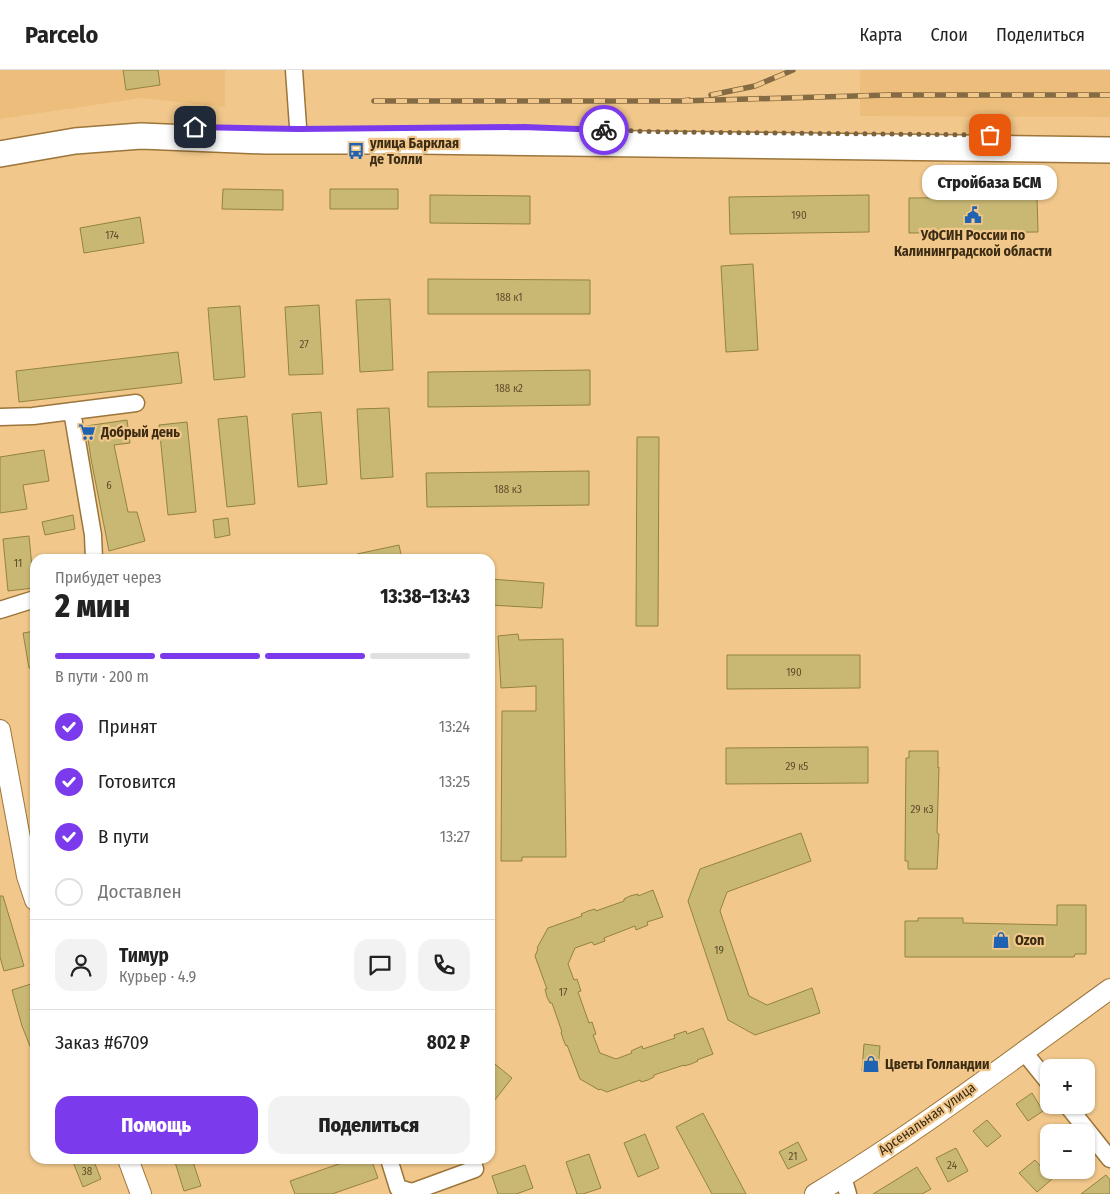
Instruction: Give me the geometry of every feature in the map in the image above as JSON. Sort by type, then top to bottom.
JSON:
[{"type":"main road","points":[[0,140],[70,128],[142,124],[419,141],[1110,150]]},
{"type":"main road","points":[[0,154],[75,141],[140,136],[299,135],[524,127],[666,132],[1110,136]]},
{"type":"street","points":[[294,70],[299,135]]},
{"type":"street","points":[[0,417],[32,416],[136,403]]},
{"type":"street","points":[[72,411],[93,536],[94,554]]},
{"type":"street","points":[[0,610],[30,601]]},
{"type":"street","points":[[0,730],[30,871]]},
{"type":"street","name":"Арсенальная улица","points":[[815,1194],[846,1186],[1110,988]]},
{"type":"street","points":[[1024,1052],[1040,1071]]},
{"type":"street","points":[[1074,1114],[1110,1159]]},
{"type":"street","points":[[130,1164],[140,1194]]},
{"type":"street","points":[[391,1164],[398,1188],[412,1192],[475,1169],[474,1164]]},
{"type":"shaded area","points":[[0,70],[225,70],[225,107],[141,98],[0,119]]},
{"type":"shaded area","points":[[860,70],[1110,70],[1110,117],[860,116]]},
{"type":"building","points":[[123,70],[158,70],[160,85],[126,90]]},
{"type":"building","points":[[223,189],[283,190],[283,210],[222,209]]},
{"type":"building","points":[[330,189],[398,189],[398,209],[330,209]]},
{"type":"building","points":[[430,195],[530,196],[530,224],[430,223]]},
{"type":"building","points":[[869,195],[869,232],[730,234],[729,197]]},
{"type":"building","name":"УФСИН России по Калининградской области","points":[[1037,197],[1038,232],[909,233],[909,198]]},
{"type":"building","points":[[140,217],[144,243],[84,253],[80,228]]},
{"type":"building","points":[[753,264],[758,350],[726,352],[721,266]]},
{"type":"building","points":[[428,279],[590,280],[590,314],[428,314]]},
{"type":"building","points":[[390,299],[393,370],[360,372],[356,300]]},
{"type":"building","points":[[319,305],[323,374],[289,375],[285,307]]},
{"type":"building","points":[[240,306],[245,377],[214,380],[208,308]]},
{"type":"building","points":[[178,352],[182,383],[19,402],[16,371]]},
{"type":"building","points":[[590,370],[590,405],[428,407],[428,372]]},
{"type":"building","points":[[389,408],[393,477],[361,479],[357,409]]},
{"type":"building","points":[[321,412],[327,484],[298,487],[292,414]]},
{"type":"building","points":[[247,416],[255,504],[227,507],[218,419]]},
{"type":"building","points":[[127,420],[130,443],[114,445],[128,512],[137,512],[145,541],[109,551],[86,426]]},
{"type":"building","points":[[187,422],[196,512],[168,515],[159,425]]},
{"type":"building","points":[[637,437],[659,437],[658,626],[636,626]]},
{"type":"building","points":[[44,450],[49,481],[23,485],[27,509],[0,513],[0,457]]},
{"type":"building","points":[[589,471],[589,505],[427,507],[426,473]]},
{"type":"building","points":[[73,515],[75,529],[45,535],[42,522]]},
{"type":"building","points":[[228,518],[230,535],[215,538],[213,520]]},
{"type":"building","points":[[29,536],[30,588],[8,591],[3,539]]},
{"type":"building","points":[[399,545],[401,554],[357,554]]},
{"type":"building","points":[[495,579],[544,583],[542,608],[495,605]]},
{"type":"building","points":[[30,632],[30,668],[29,668],[23,633]]},
{"type":"building","points":[[518,634],[519,640],[563,639],[566,857],[522,857],[522,861],[501,861],[502,711],[536,711],[536,686],[501,688],[498,636]]},
{"type":"building","points":[[727,655],[860,655],[860,688],[727,689]]},
{"type":"building","points":[[868,747],[868,783],[726,784],[726,748]]},
{"type":"building","points":[[909,751],[938,751],[937,833],[939,834],[937,869],[908,869],[908,861],[905,861],[906,758],[909,758]]},
{"type":"building","points":[[801,833],[811,861],[727,892],[720,911],[749,996],[767,1005],[812,988],[820,1013],[755,1035],[728,1020],[688,901],[700,869]]},
{"type":"building","points":[[653,890],[663,917],[647,922],[648,925],[636,930],[635,926],[604,938],[605,941],[594,945],[592,942],[575,948],[568,964],[574,980],[577,979],[581,991],[578,992],[589,1023],[592,1022],[596,1034],[593,1035],[600,1053],[616,1059],[632,1053],[631,1051],[642,1046],[643,1049],[675,1038],[674,1035],[686,1031],[687,1034],[703,1028],[713,1054],[691,1064],[654,1075],[654,1077],[648,1080],[641,1082],[640,1080],[607,1092],[599,1090],[580,1079],[563,1039],[552,1003],[550,1003],[547,997],[545,989],[547,989],[535,956],[537,948],[548,928],[582,916],[581,914],[588,911],[595,909],[596,911],[624,901],[624,899],[630,896],[638,894],[638,896]]},
{"type":"building","points":[[0,896],[3,896],[24,966],[4,971],[0,957]]},
{"type":"building","points":[[1057,905],[1086,905],[1086,954],[1075,954],[1074,957],[905,957],[905,921],[918,921],[918,918],[963,918],[963,923],[1057,925]]},
{"type":"building","points":[[30,984],[30,1046],[22,1026],[12,990]]},
{"type":"building","points":[[864,1044],[880,1046],[878,1072],[862,1071]]},
{"type":"building","points":[[495,1064],[512,1078],[495,1100]]},
{"type":"building","points":[[1032,1093],[1040,1106],[1040,1113],[1028,1121],[1016,1104]]},
{"type":"building","points":[[703,1113],[746,1194],[712,1194],[676,1127]]},
{"type":"building","points":[[987,1120],[1001,1136],[987,1147],[973,1131]]},
{"type":"building","points":[[645,1134],[659,1168],[638,1177],[624,1143]]},
{"type":"building","points":[[798,1142],[807,1160],[788,1169],[779,1152]]},
{"type":"building","points":[[956,1148],[968,1171],[948,1182],[936,1158]]},
{"type":"building","points":[[589,1154],[601,1188],[577,1194],[566,1162]]},
{"type":"building","points":[[1035,1160],[1040,1166],[1040,1179],[1052,1179],[1037,1192],[1019,1173]]},
{"type":"building","points":[[74,1164],[95,1164],[101,1179],[83,1187]]},
{"type":"building","points":[[176,1164],[194,1164],[201,1186],[184,1191]]},
{"type":"building","points":[[339,1164],[373,1164],[378,1178],[332,1194],[295,1194],[290,1181]]},
{"type":"building","points":[[525,1165],[533,1188],[516,1194],[498,1194],[492,1176]]},
{"type":"building","points":[[917,1167],[931,1189],[922,1194],[873,1194]]},
{"type":"building","points":[[1106,1175],[1110,1180],[1110,1194],[1081,1194]]},
{"type":"railway","points":[[711,95],[755,86],[793,70]]},
{"type":"railway","points":[[682,101],[889,95],[1110,95]]},
{"type":"railway","points":[[374,101],[689,100]]},
{"type":"way so far","points":[[604,130],[990,135]]},
{"type":"place","name":"Стройбаза БСМ","points":[[990,135]]},
{"type":"place","name":"улица Барклая де Толли","points":[[356,151]]},
{"type":"place","name":"УФСИН России по Калининградской области","points":[[973,215]]},
{"type":"place","name":"Добрый день","points":[[87,432]]},
{"type":"place","name":"Ozon","points":[[1001,940]]},
{"type":"place","name":"Цветы Голландии","points":[[871,1064]]},
{"type":"route","points":[[195,127],[298,129],[524,127],[604,130]]}]
